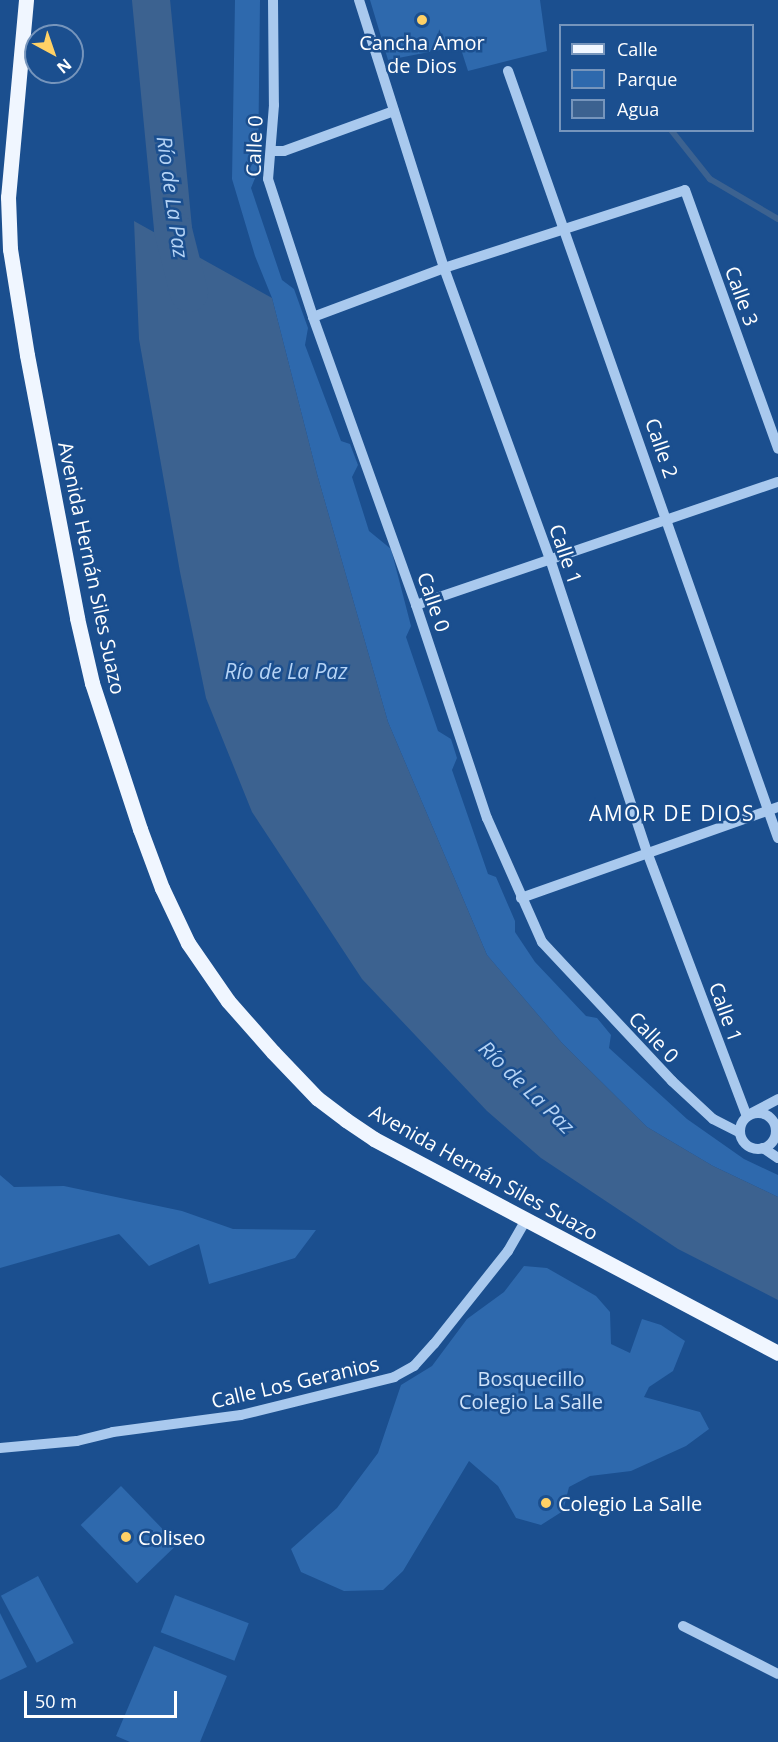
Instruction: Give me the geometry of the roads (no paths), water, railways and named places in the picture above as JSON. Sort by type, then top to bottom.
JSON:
[{"type":"main road","name":"Avenida Hernán Siles Suazo","points":[[26,0],[8,197],[10,249],[27,355],[77,618],[112,748],[162,888],[188,944],[228,1001],[317,1098],[375,1139],[778,1353]]},
{"type":"street","name":"Calle 0","points":[[273,0],[274,105],[268,179],[313,317],[416,605],[487,818],[542,942],[612,1020],[713,1119],[740,1133]]},
{"type":"street","name":"Calle 1","points":[[359,0],[444,268],[550,559],[647,852],[749,1115]]},
{"type":"street","name":"Calle 2","points":[[508,71],[773,809],[778,838]]},
{"type":"street","points":[[271,151],[284,151],[394,111]]},
{"type":"street","name":"Calle 3","points":[[566,229],[685,190],[778,449]]},
{"type":"street","points":[[313,317],[444,268],[566,229]]},
{"type":"street","points":[[416,605],[778,482]]},
{"type":"street","points":[[521,898],[773,809]]},
{"type":"street","points":[[778,1100],[742,1121],[740,1133],[745,1144],[763,1148],[778,1158]]},
{"type":"street","points":[[749,1115],[768,1116],[777,1135],[763,1148]]},
{"type":"street","name":"Calle Los Geranios","points":[[0,1449],[77,1441],[113,1432],[241,1415],[394,1377],[414,1366],[434,1344],[508,1251],[526,1220]]},
{"type":"street","points":[[683,1626],[778,1674]]},
{"type":"water","name":"Río de La Paz","points":[[134,221],[272,298],[317,474],[388,722],[487,955],[562,1043],[647,1127],[713,1166],[778,1197],[778,1300],[678,1249],[541,1158],[487,1111],[362,979],[252,812],[206,698],[180,572],[139,339]]},
{"type":"waterway","name":"Río de La Paz","points":[[151,0],[173,230],[189,293]]},
{"type":"waterway","points":[[673,132],[710,179],[778,219]]},
{"type":"place","name":"Cancha Amor de Dios","points":[[422,20]]},
{"type":"place","name":"Colegio La Salle","points":[[546,1503]]},
{"type":"place","name":"Coliseo","points":[[126,1537]]},
{"type":"district","name":"AMOR DE DIOS","points":[[672,813]]},
{"type":"park label","name":"Bosquecillo Colegio La Salle","points":[[531,1390]]}]
